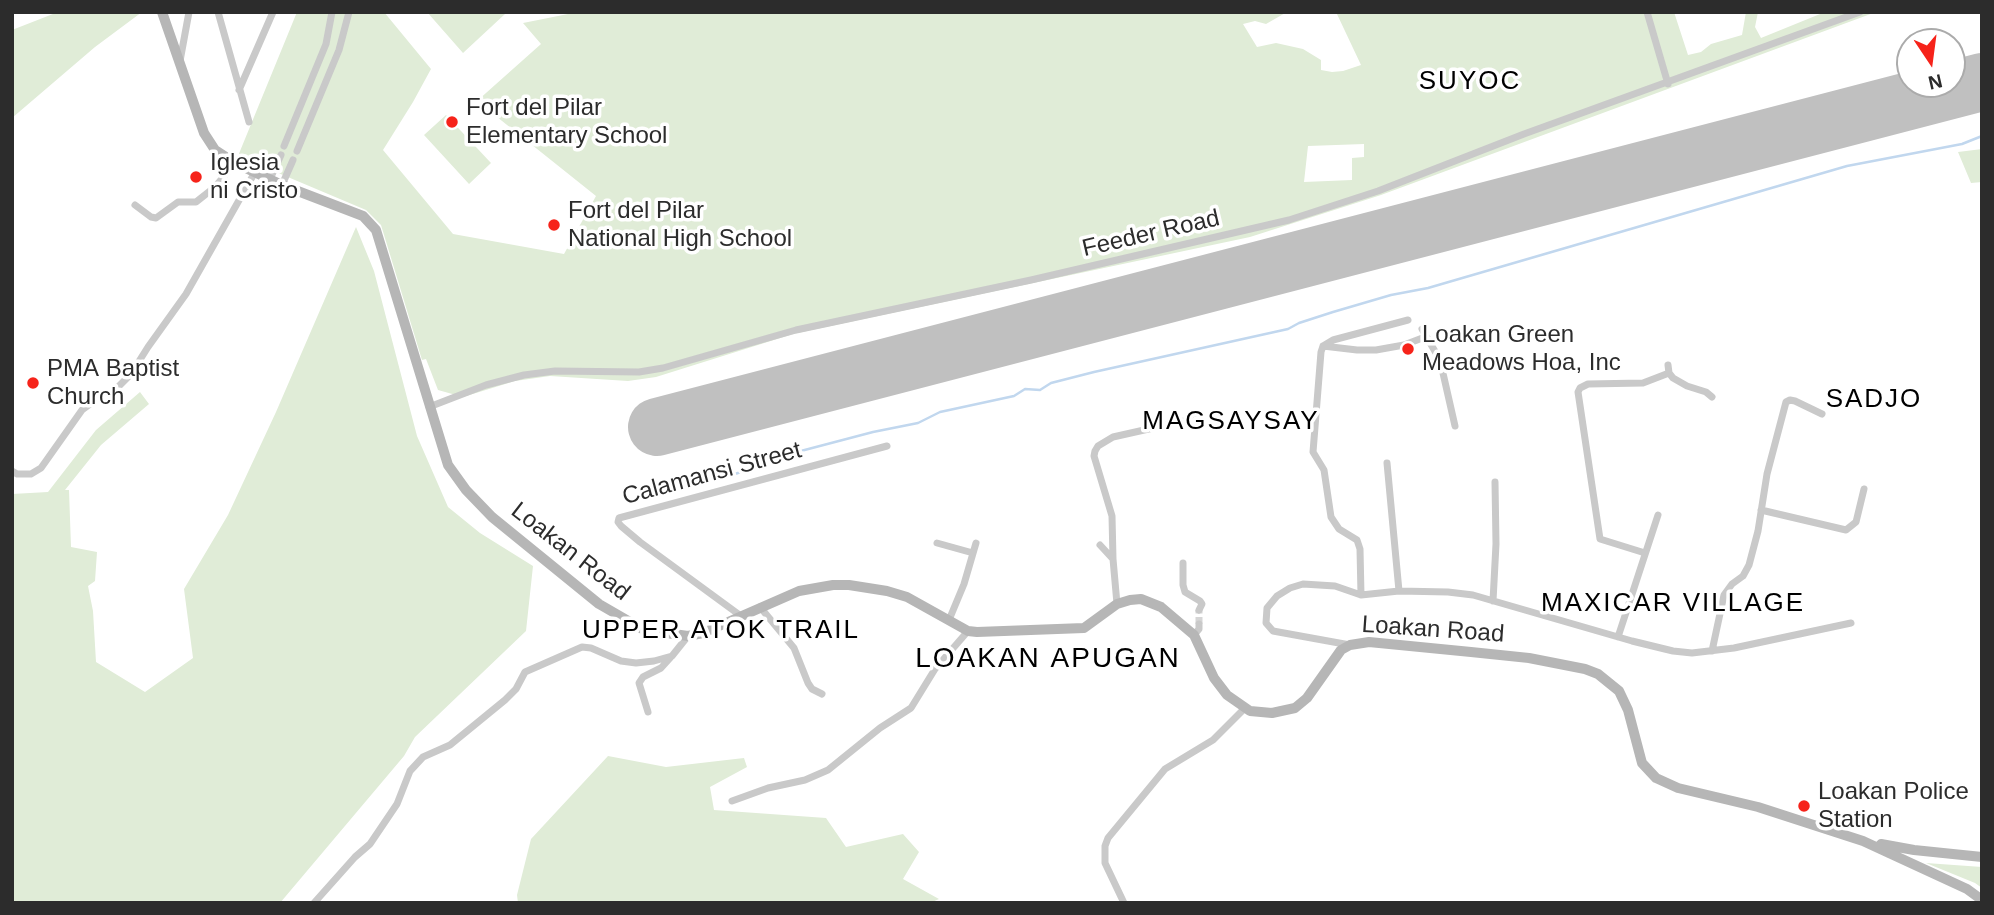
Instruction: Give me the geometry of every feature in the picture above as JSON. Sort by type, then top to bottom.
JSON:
[{"type":"main road","name":"Loakan Road","points":[[162,12],[204,133],[212,146],[235,163],[255,173],[363,216],[376,230],[448,465],[466,489],[492,517],[615,615],[644,630],[688,636],[703,633],[807,589],[849,585],[907,597],[968,631],[988,633],[1084,628],[1117,604]]},
{"type":"main road","points":[[1117,604],[1144,600],[1161,607],[1196,629],[1214,678],[1227,695],[1244,709]]},
{"type":"main road","name":"Loakan Road","points":[[1244,709],[1257,713],[1272,713],[1295,708],[1307,698],[1342,650],[1350,645],[1369,642],[1529,658],[1586,669],[1598,674],[1619,691],[1628,710],[1642,763],[1656,778],[1678,788],[1758,807],[1863,841],[1967,889],[1982,900]]},
{"type":"main road","points":[[1863,841],[1982,858]]},
{"type":"street","points":[[218,12],[248,122]]},
{"type":"street","points":[[239,90],[273,12]]},
{"type":"street","points":[[284,146],[326,44],[332,12]]},
{"type":"street","points":[[297,151],[339,50],[349,12]]},
{"type":"street","points":[[1647,12],[1668,84]]},
{"type":"street","name":"Feeder Road","points":[[429,407],[486,385],[524,375],[555,371],[639,372],[663,368],[796,330],[1031,281],[1265,227],[1378,191],[1524,134],[1668,84],[1860,12]]},
{"type":"street","points":[[179,62],[192,13]]},
{"type":"street","points":[[298,115],[311,120]]},
{"type":"street","points":[[270,179],[281,155]]},
{"type":"street","points":[[282,185],[293,160]]},
{"type":"street","points":[[135,205],[154,218],[178,202],[196,202],[215,187],[235,163]]},
{"type":"street","points":[[12,471],[17,474],[31,474],[41,468],[82,410],[114,391],[131,374],[186,294],[255,173]]},
{"type":"street","points":[[1323,346],[1333,340],[1408,320]]},
{"type":"street","points":[[1323,346],[1377,350],[1404,345],[1424,333],[1440,360],[1455,426]]},
{"type":"street","points":[[1323,346],[1313,452],[1324,470],[1331,517],[1339,529],[1357,540],[1360,549],[1361,595]]},
{"type":"street","points":[[1645,553],[1600,539],[1578,392],[1588,384],[1643,383],[1668,369],[1687,386],[1706,392],[1712,397]]},
{"type":"street","points":[[1712,651],[1724,595],[1732,584],[1743,576],[1749,565],[1786,402],[1795,401],[1822,414]]},
{"type":"street","points":[[1117,604],[1112,516],[1094,456],[1095,451],[1098,446],[1113,437],[1202,417]]},
{"type":"street","name":"Calamansi Street","points":[[741,615],[640,542],[621,526],[619,518],[887,446]]},
{"type":"street","points":[[1387,463],[1399,591]]},
{"type":"street","points":[[1493,601],[1496,554],[1495,482]]},
{"type":"street","points":[[1760,510],[1846,530],[1856,522],[1864,489]]},
{"type":"street","points":[[1618,637],[1658,515]]},
{"type":"street","points":[[937,543],[973,553]]},
{"type":"street","points":[[949,620],[976,544]]},
{"type":"street","points":[[1100,545],[1113,559]]},
{"type":"street","points":[[1183,563],[1185,592],[1200,601],[1202,604],[1199,610]]},
{"type":"street","points":[[1350,645],[1273,631],[1266,623],[1267,608],[1277,596],[1303,584],[1335,586],[1361,595],[1399,591],[1448,592],[1473,595],[1673,651],[1712,651],[1851,623]]},
{"type":"street","points":[[760,607],[794,648],[812,689],[822,694]]},
{"type":"street","points":[[732,800],[805,780],[828,770],[880,728],[911,708],[935,669],[968,631]]},
{"type":"street","points":[[648,712],[639,683],[643,677],[662,668],[688,636]]},
{"type":"street","points":[[314,903],[370,844],[397,804],[410,771],[423,757],[450,745],[505,700],[530,668],[582,647],[621,661],[636,663],[672,656]]},
{"type":"street","points":[[1124,903],[1105,863],[1104,851],[1108,838],[1165,769],[1213,740],[1244,709]]},
{"type":"green space","points":[[58,12],[142,12],[95,47],[12,118],[12,30]]},
{"type":"green space","points":[[297,12],[384,12],[431,69],[383,150],[453,234],[564,254],[596,196],[477,101],[541,44],[523,23],[578,12],[1287,12],[1266,24],[1255,21],[1243,24],[1257,47],[1276,43],[1303,49],[1321,60],[1321,70],[1332,72],[1361,65],[1336,12],[1674,12],[1688,55],[1701,52],[1711,44],[1742,35],[1746,12],[1758,12],[1755,27],[1761,38],[1825,12],[1876,12],[1381,195],[1250,237],[793,334],[656,377],[628,381],[550,376],[515,381],[463,397],[438,390],[426,359],[422,360],[381,225],[366,210],[238,156]],"holes":[[[1364,144],[1364,157],[1352,158],[1352,180],[1304,182],[1308,146]]]},
{"type":"green space","points":[[427,12],[502,12],[505,14],[463,53]]},
{"type":"green space","points":[[446,115],[491,163],[469,184],[424,135]]},
{"type":"green space","points":[[1982,149],[1982,182],[1971,183],[1958,152]]},
{"type":"green space","points":[[356,227],[374,271],[417,436],[448,507],[480,533],[533,566],[526,631],[415,737],[404,756],[280,903],[12,903],[12,494],[48,492],[96,430],[140,392],[149,404],[101,445],[65,490],[69,490],[71,547],[97,552],[95,581],[88,586],[93,611],[96,662],[145,692],[193,658],[184,589],[228,515]]},
{"type":"green space","points":[[608,756],[666,767],[744,758],[747,767],[710,787],[714,810],[826,818],[846,847],[903,834],[919,852],[903,879],[939,899],[930,903],[518,903],[517,895],[531,839]]},
{"type":"green space","points":[[1926,863],[1982,867],[1982,888],[1975,883]]},
{"type":"waterway","points":[[680,489],[721,479],[797,452],[918,423],[940,412],[1014,396],[1025,389],[1040,390],[1051,383],[1094,372],[1288,329],[1299,323],[1391,295],[1428,288],[1847,166],[1962,144],[1982,136]]},
{"type":"runway","points":[[657,427],[1982,82]]},
{"type":"tunnel","points":[[1199,610],[1199,624]]},
{"type":"place","name":"Fort del Pilar Elementary School","points":[[452,122]]},
{"type":"place","name":"Iglesia ni Cristo","points":[[196,177]]},
{"type":"place","name":"Fort del Pilar National High School","points":[[554,225]]},
{"type":"place","name":"Loakan Green Meadows Hoa, Inc","points":[[1408,349]]},
{"type":"place","name":"PMA Baptist Church","points":[[33,383]]},
{"type":"place","name":"Loakan Police Station","points":[[1804,806]]},
{"type":"district","name":"SUYOC","points":[[1470,82]]},
{"type":"district","name":"SADJO","points":[[1874,400]]},
{"type":"district","name":"MAGSAYSAY","points":[[1231,422]]},
{"type":"district","name":"MAXICAR VILLAGE","points":[[1673,604]]},
{"type":"district","name":"UPPER ATOK TRAIL","points":[[721,631]]},
{"type":"district","name":"LOAKAN APUGAN","points":[[1048,659]]}]
